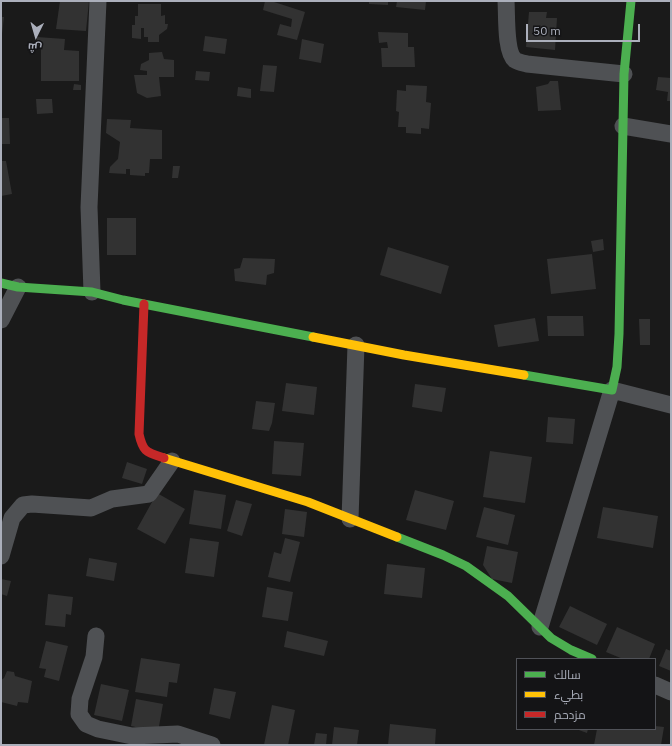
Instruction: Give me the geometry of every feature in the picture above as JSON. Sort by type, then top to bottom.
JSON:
[{"type":"street","points":[[92,292],[89,207],[98,1]]},
{"type":"street","points":[[506,1],[510,54],[515,60],[526,64],[624,74]]},
{"type":"street","points":[[540,627],[612,390],[617,367],[619,334],[624,74],[631,1]]},
{"type":"street","points":[[623,126],[671,134]]},
{"type":"street","points":[[1,283],[18,287],[92,292],[123,300],[356,346],[612,390],[671,405]]},
{"type":"street","points":[[1,320],[18,287]]},
{"type":"street","points":[[144,304],[139,434],[142,447],[150,454],[308,502],[443,555],[466,566],[508,596],[551,638],[570,650],[590,658]]},
{"type":"street","points":[[350,519],[356,346]]},
{"type":"street","points":[[1,556],[12,518],[23,505],[32,504],[91,508],[112,499],[149,494],[172,461]]},
{"type":"street","points":[[96,636],[94,657],[80,699],[79,714],[86,724],[98,729],[132,736],[178,734],[212,745]]},
{"type":"street","points":[[656,686],[671,692]]},
{"type":"building","points":[[60,1],[89,1],[86,31],[56,29]]},
{"type":"building","points":[[265,1],[271,1],[305,12],[297,40],[277,35],[280,24],[291,27],[292,19],[263,10]]},
{"type":"building","points":[[369,1],[388,1],[388,5],[369,4]]},
{"type":"building","points":[[397,1],[426,1],[425,10],[396,7]]},
{"type":"building","points":[[138,4],[161,4],[161,16],[165,15],[165,24],[168,24],[167,29],[159,35],[159,42],[148,42],[148,37],[144,37],[144,28],[141,28],[141,39],[132,38],[132,25],[135,25],[135,16],[138,16]]},
{"type":"building","points":[[529,12],[547,12],[546,18],[557,18],[555,50],[526,47]]},
{"type":"building","points":[[1,17],[4,17],[2,34],[1,34]]},
{"type":"building","points":[[378,32],[408,33],[408,47],[414,47],[415,67],[382,67],[381,48],[388,48],[387,42],[379,43]]},
{"type":"building","points":[[205,36],[227,39],[225,54],[203,51]]},
{"type":"building","points":[[37,37],[65,39],[64,50],[79,51],[79,81],[41,81],[41,49],[40,46],[36,46]]},
{"type":"building","points":[[302,39],[324,44],[321,63],[299,59]]},
{"type":"building","points":[[162,52],[164,59],[174,60],[174,77],[159,77],[161,96],[147,98],[137,93],[134,75],[147,75],[147,71],[140,70],[141,64],[149,60],[149,53]]},
{"type":"building","points":[[263,65],[277,66],[274,92],[260,91]]},
{"type":"building","points":[[196,71],[210,72],[209,81],[195,80]]},
{"type":"building","points":[[658,77],[671,78],[671,101],[667,101],[668,92],[656,90]]},
{"type":"building","points":[[550,81],[558,81],[561,110],[538,111],[536,87],[548,84]]},
{"type":"building","points":[[74,84],[81,85],[81,90],[73,90]]},
{"type":"building","points":[[406,85],[427,86],[426,102],[431,103],[429,129],[421,128],[421,134],[406,133],[406,127],[398,127],[399,112],[396,111],[397,90],[406,91]]},
{"type":"building","points":[[238,87],[251,89],[251,98],[237,96]]},
{"type":"building","points":[[36,99],[52,99],[53,113],[37,114]]},
{"type":"building","points":[[1,118],[9,118],[10,144],[1,144]]},
{"type":"building","points":[[107,119],[131,120],[130,128],[162,130],[162,159],[150,159],[149,173],[145,173],[145,176],[130,175],[130,169],[126,169],[126,174],[109,173],[110,167],[118,159],[120,142],[106,133]]},
{"type":"building","points":[[1,161],[6,161],[12,194],[1,196]]},
{"type":"building","points":[[173,166],[180,166],[178,178],[172,178]]},
{"type":"building","points":[[107,218],[136,218],[136,255],[107,255]]},
{"type":"building","points":[[603,239],[604,250],[593,252],[591,241]]},
{"type":"building","points":[[388,247],[449,266],[441,294],[380,275]]},
{"type":"building","points":[[592,254],[596,289],[551,294],[547,259]]},
{"type":"building","points":[[243,258],[275,259],[274,273],[267,275],[266,285],[235,281],[234,269],[240,268]]},
{"type":"building","points":[[547,316],[583,316],[584,336],[548,336]]},
{"type":"building","points":[[535,318],[539,341],[498,347],[494,325]]},
{"type":"building","points":[[639,319],[650,319],[650,345],[640,345]]},
{"type":"building","points":[[286,383],[317,387],[314,415],[282,411]]},
{"type":"building","points":[[415,384],[446,388],[442,412],[412,407]]},
{"type":"building","points":[[256,401],[275,403],[272,423],[269,431],[252,429]]},
{"type":"building","points":[[548,417],[575,419],[573,444],[546,442]]},
{"type":"building","points":[[274,441],[304,443],[301,476],[272,474]]},
{"type":"building","points":[[490,451],[532,457],[525,503],[483,497]]},
{"type":"building","points":[[127,462],[147,469],[142,484],[122,478]]},
{"type":"building","points":[[194,490],[226,495],[221,529],[189,524]]},
{"type":"building","points":[[415,490],[454,501],[446,530],[406,520]]},
{"type":"building","points":[[157,493],[185,509],[165,544],[137,529]]},
{"type":"building","points":[[236,500],[252,504],[242,536],[227,531]]},
{"type":"building","points":[[484,507],[515,515],[508,545],[476,537]]},
{"type":"building","points":[[603,507],[658,516],[653,548],[597,538]]},
{"type":"building","points":[[285,509],[307,512],[304,537],[282,534]]},
{"type":"building","points":[[190,538],[219,542],[214,577],[185,573]]},
{"type":"building","points":[[285,538],[300,542],[290,582],[268,577],[274,552],[281,554]]},
{"type":"building","points":[[487,546],[518,552],[512,583],[492,579],[483,565]]},
{"type":"building","points":[[89,558],[117,563],[114,581],[86,576]]},
{"type":"building","points":[[387,564],[425,568],[422,598],[384,594]]},
{"type":"building","points":[[1,579],[11,581],[7,596],[1,594]]},
{"type":"building","points":[[267,587],[293,592],[288,621],[262,617]]},
{"type":"building","points":[[48,594],[73,597],[71,615],[66,614],[65,627],[45,625]]},
{"type":"building","points":[[570,606],[607,624],[597,645],[559,627]]},
{"type":"building","points":[[617,627],[655,644],[649,658],[621,658],[606,652]]},
{"type":"building","points":[[287,631],[328,641],[324,656],[284,647]]},
{"type":"building","points":[[46,641],[68,646],[59,681],[44,677],[46,669],[39,668]]},
{"type":"building","points":[[666,649],[671,651],[671,671],[659,666]]},
{"type":"building","points":[[141,658],[180,664],[177,683],[169,682],[167,697],[135,692]]},
{"type":"building","points":[[7,671],[14,672],[15,676],[32,681],[28,703],[18,702],[17,706],[1,702],[1,680],[4,678]]},
{"type":"building","points":[[101,684],[129,690],[122,721],[94,715]]},
{"type":"building","points":[[214,688],[236,692],[230,719],[209,714]]},
{"type":"building","points":[[136,699],[163,704],[158,732],[131,726]]},
{"type":"building","points":[[272,705],[295,710],[288,745],[264,745]]},
{"type":"building","points":[[390,724],[436,729],[435,745],[388,745]]},
{"type":"building","points":[[656,726],[664,727],[661,745],[594,745],[597,730],[656,730]]},
{"type":"building","points":[[334,727],[359,730],[357,745],[332,745]]},
{"type":"building","points":[[579,730],[588,730],[587,733]]},
{"type":"building","points":[[316,733],[327,734],[326,745],[314,745]]},
{"type":"traffic: fast","points":[[524,375],[612,390],[617,367],[619,334],[624,74],[631,1]]},
{"type":"traffic: fast","points":[[1,283],[18,287],[92,292],[123,300],[313,337]]},
{"type":"traffic: fast","points":[[397,537],[443,555],[466,566],[508,596],[551,638],[571,650],[590,658]]},
{"type":"traffic: slow","points":[[313,337],[404,355],[524,375]]},
{"type":"traffic: slow","points":[[164,458],[308,502],[397,537]]},
{"type":"traffic: jam","points":[[144,304],[139,434],[144,448],[149,453],[164,458]]}]
